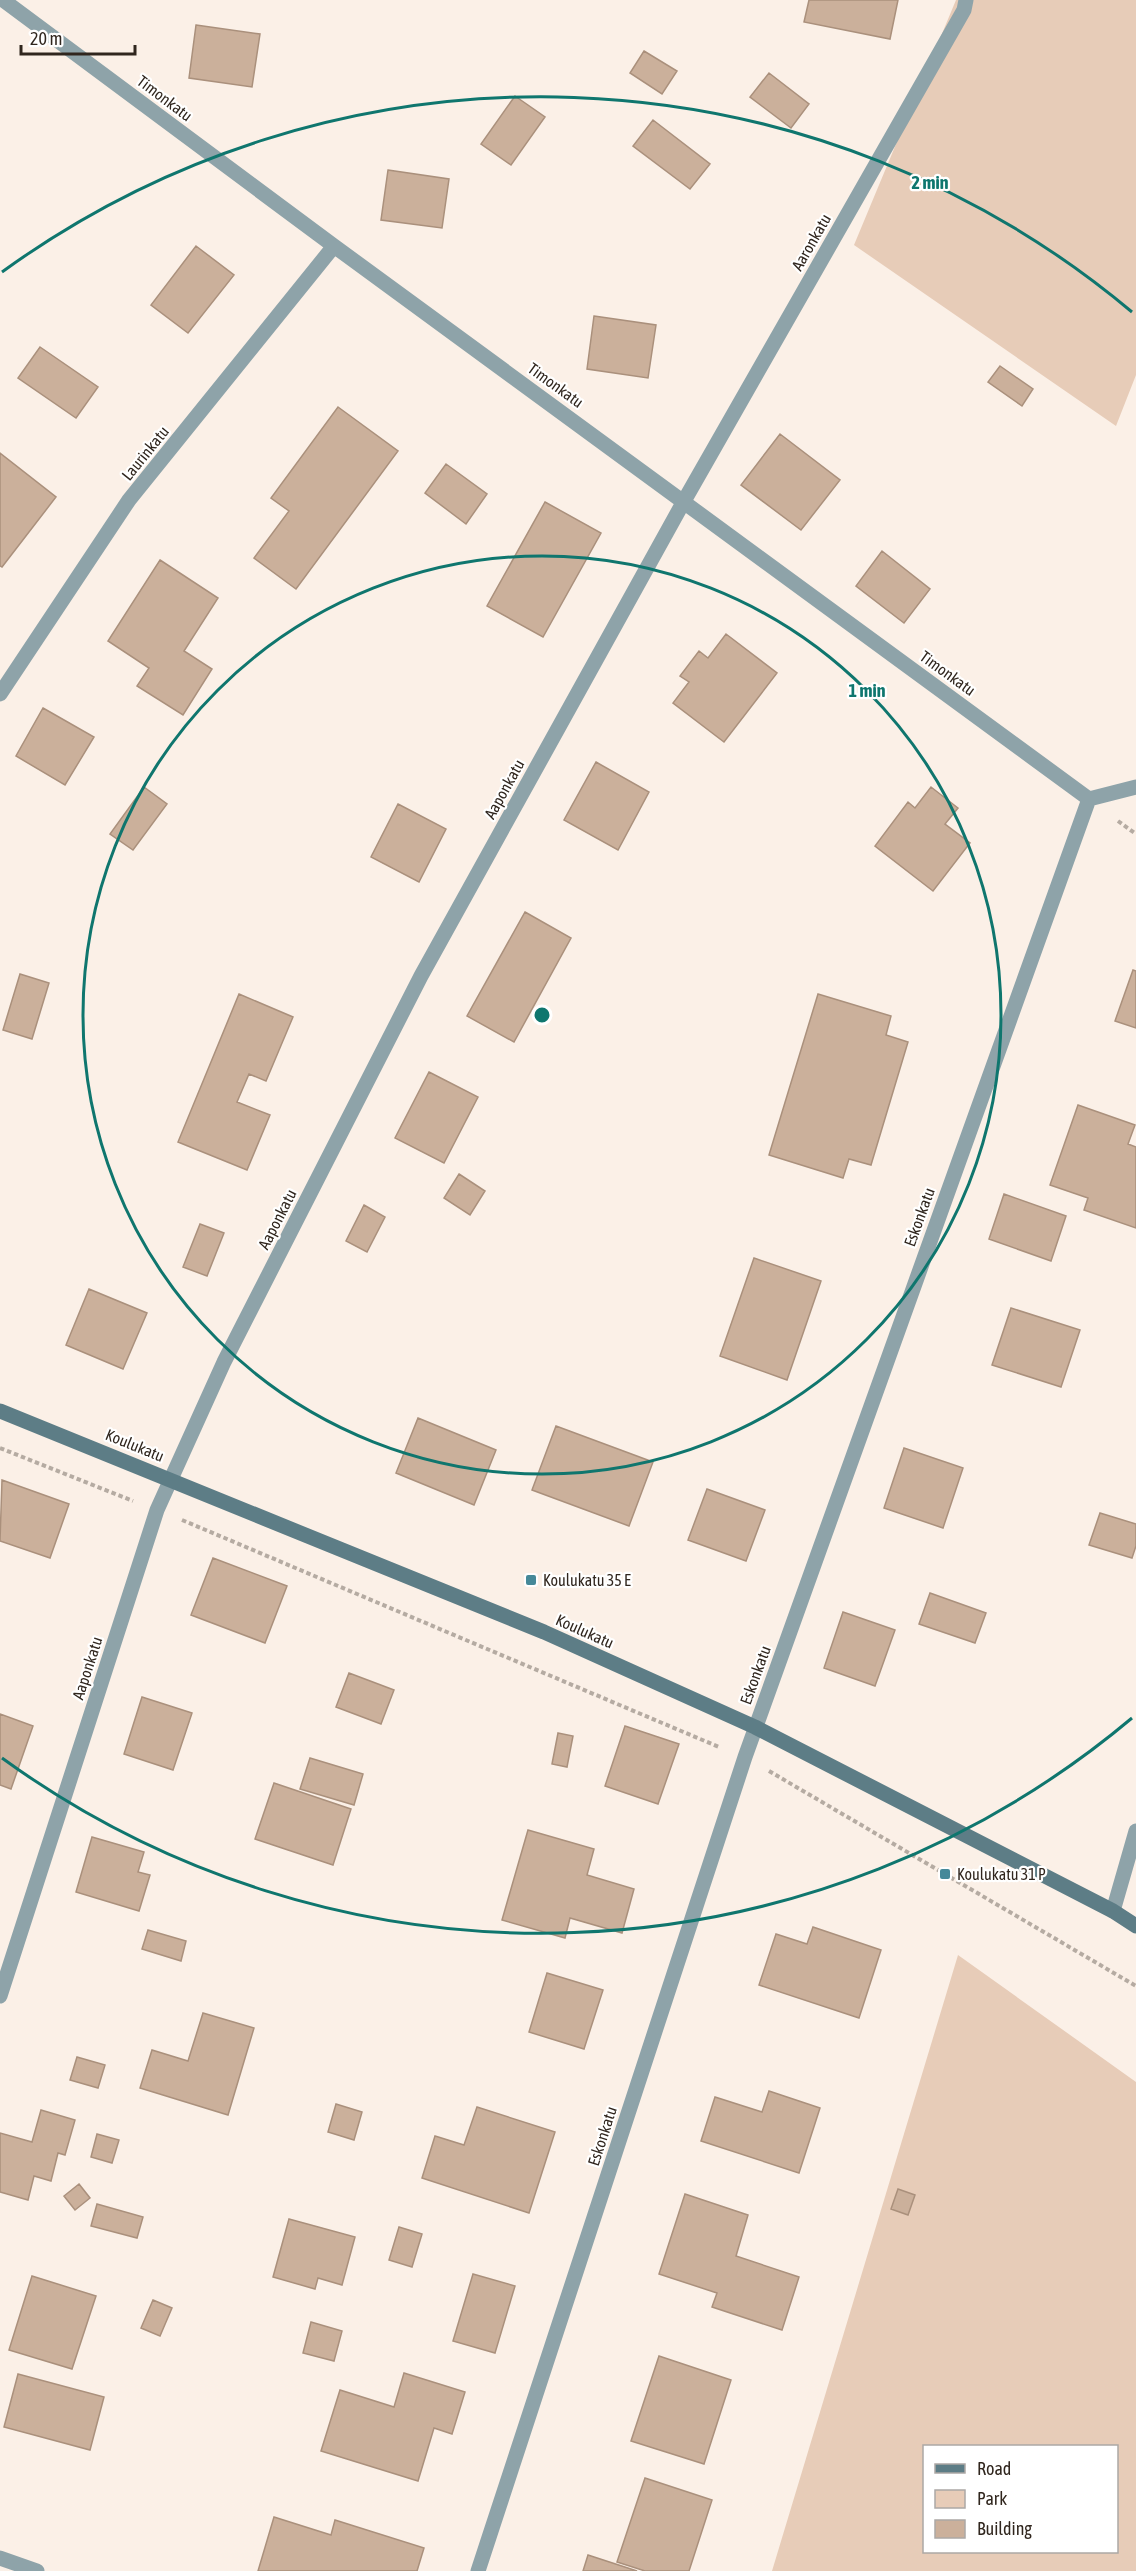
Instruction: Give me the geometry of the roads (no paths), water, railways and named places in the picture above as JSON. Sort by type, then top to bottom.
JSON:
[{"type":"street","name":"Timonkatu","points":[[3,0],[334,246],[1089,799]]},
{"type":"street","name":"Aaronkatu","points":[[684,501],[964,10],[966,0]]},
{"type":"street","name":"Laurinkatu","points":[[0,694],[129,500],[334,246]]},
{"type":"street","name":"Aaponkatu","points":[[0,1996],[157,1510],[170,1478],[224,1362],[421,976],[684,501]]},
{"type":"street","points":[[1089,799],[1136,787]]},
{"type":"street","name":"Eskonkatu","points":[[478,2571],[745,1757],[1089,799]]},
{"type":"street","name":"Koulukatu","points":[[0,1411],[170,1478],[544,1632],[756,1726],[1113,1911],[1136,1926]]},
{"type":"street","points":[[1113,1911],[1136,1831]]},
{"type":"street","points":[[0,2558],[37,2571]]},
{"type":"place","name":"Koulukatu 35 E","points":[[531,1580]]},
{"type":"place","name":"Koulukatu 31 P","points":[[945,1874]]}]
